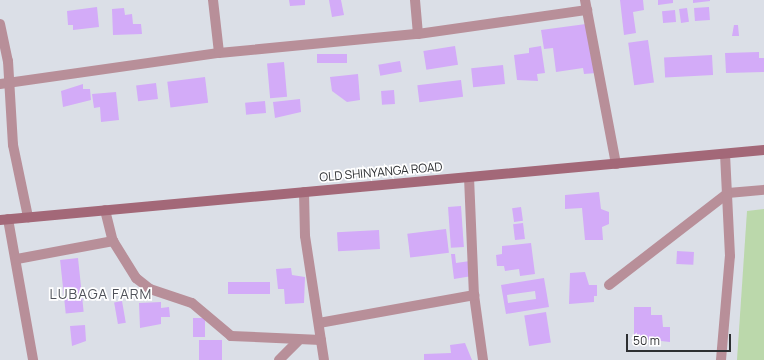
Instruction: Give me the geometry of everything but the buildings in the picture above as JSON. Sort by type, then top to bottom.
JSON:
[{"type":"main road","name":"OLD SHINYANGA ROAD","points":[[4,219],[764,150]]},
{"type":"street","points":[[213,0],[219,53]]},
{"type":"street","points":[[414,0],[418,34]]},
{"type":"street","points":[[5,84],[219,53],[418,34],[586,5],[616,164]]},
{"type":"street","points":[[0,24],[12,145],[28,217]]},
{"type":"street","points":[[721,360],[730,280],[728,193],[725,154]]},
{"type":"street","points":[[469,177],[474,295],[483,360]]},
{"type":"street","points":[[609,285],[728,193],[764,190]]},
{"type":"street","points":[[304,192],[305,236],[324,360]]},
{"type":"street","points":[[105,210],[113,241],[141,284],[192,303],[227,334],[298,341],[321,340]]},
{"type":"street","points":[[4,219],[18,259],[30,360]]},
{"type":"street","points":[[18,259],[113,241]]},
{"type":"street","points":[[319,323],[474,295]]},
{"type":"street","points":[[279,360],[298,341]]},
{"type":"green space","points":[[764,209],[764,360],[737,360],[747,211]]},
{"type":"district","name":"LUBAGA FARM","points":[[101,294]]}]
